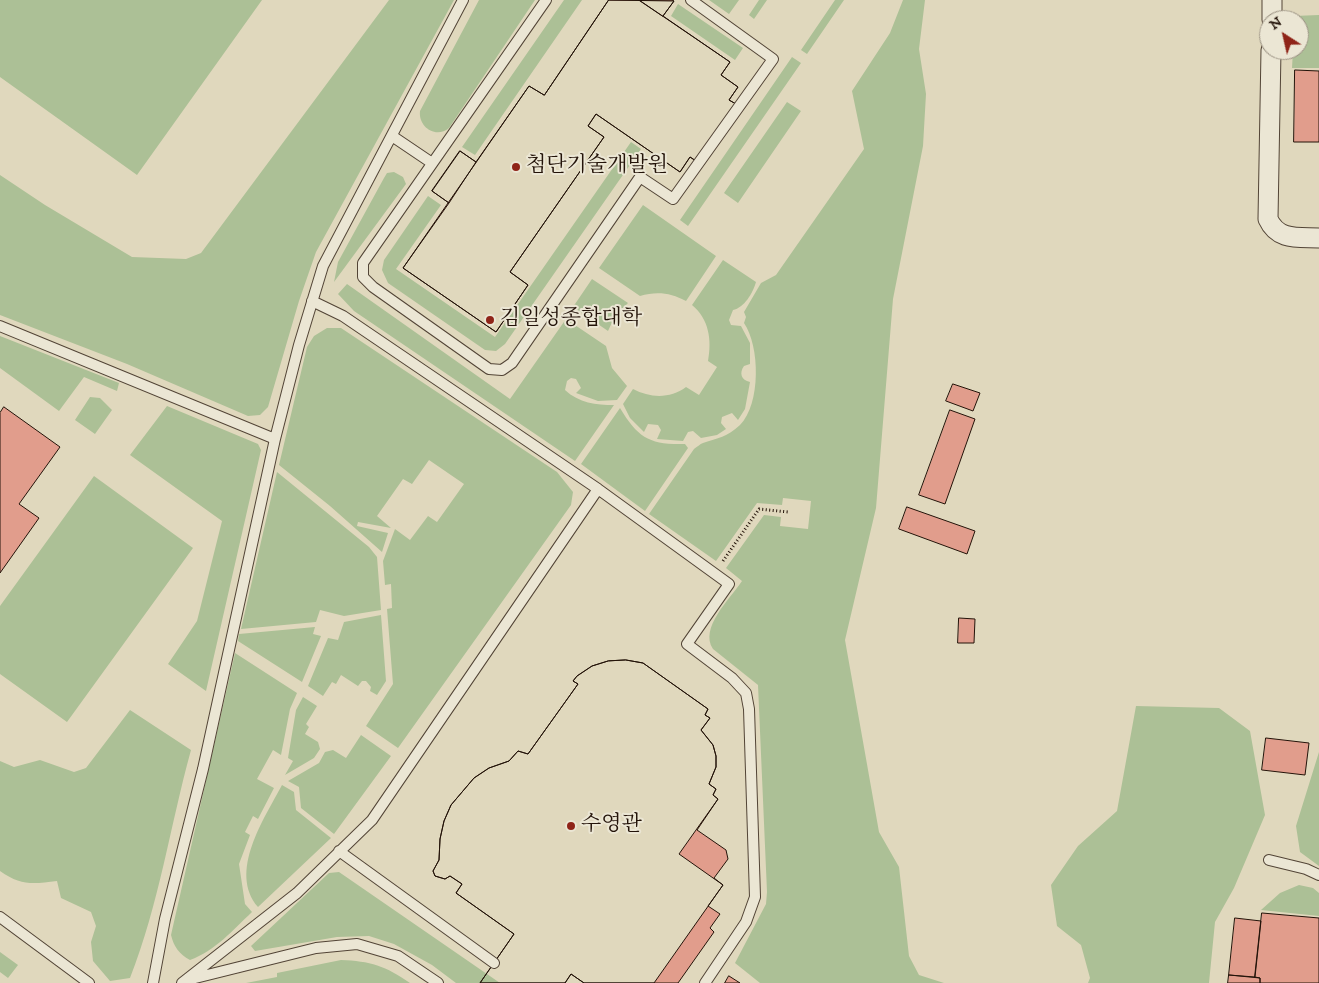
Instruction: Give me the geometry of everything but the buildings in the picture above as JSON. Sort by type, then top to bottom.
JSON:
[{"type":"street","points":[[1271,60],[1268,219],[1279,234],[1287,237],[1319,238]]},
{"type":"lane","points":[[153,983],[165,919],[204,769],[275,439],[323,266],[463,0]]},
{"type":"lane","points":[[546,0],[363,263],[363,276],[373,287],[489,369],[502,370],[512,363],[640,177],[674,199],[773,59],[691,0]]},
{"type":"lane","points":[[392,136],[432,164]]},
{"type":"lane","points":[[312,301],[343,316],[598,489],[729,584],[687,644],[732,678],[746,693],[749,709],[755,897],[746,922],[705,983]]},
{"type":"lane","points":[[0,326],[275,439]]},
{"type":"lane","points":[[183,982],[297,893],[372,820],[598,489]]},
{"type":"lane","points":[[340,851],[494,963]]},
{"type":"lane","points":[[1269,860],[1306,869],[1319,875]]},
{"type":"lane","points":[[0,917],[89,983]]},
{"type":"lane","points":[[183,982],[316,948],[357,944],[398,956],[438,983]]},
{"type":"path","points":[[714,574],[759,509],[788,512]]},
{"type":"green space","points":[[0,0],[262,0],[137,175],[0,77]]},
{"type":"green space","points":[[389,0],[454,0],[316,252],[299,301],[268,407],[260,415],[248,416],[127,364],[0,315],[0,175],[45,205],[132,257],[186,259],[201,253]]},
{"type":"green space","points":[[479,0],[535,0],[449,128],[444,131],[434,132],[429,130],[422,122],[420,111]]},
{"type":"green space","points":[[564,0],[582,0],[475,155],[462,147]]},
{"type":"green space","points":[[709,0],[739,0],[729,14]]},
{"type":"green space","points":[[759,0],[767,0],[754,19],[749,15]]},
{"type":"green space","points":[[835,0],[844,0],[807,54],[801,50]]},
{"type":"green space","points":[[903,0],[925,0],[919,49],[926,94],[923,146],[893,299],[876,508],[845,640],[879,832],[899,867],[909,956],[919,975],[944,983],[760,983],[735,963],[766,904],[767,892],[758,685],[713,649],[710,641],[710,632],[718,614],[742,581],[726,568],[764,515],[781,517],[780,526],[808,529],[811,501],[783,498],[782,505],[757,503],[716,561],[649,514],[694,449],[702,443],[731,432],[747,416],[755,390],[756,375],[753,346],[744,323],[746,317],[744,312],[761,283],[776,275],[864,149],[852,91],[890,33]]},
{"type":"green space","points":[[678,4],[743,48],[735,60],[671,16]]},
{"type":"green space","points":[[1309,15],[1319,15],[1319,68],[1292,68],[1292,60],[1309,60]]},
{"type":"green space","points":[[792,57],[801,63],[688,226],[680,220]]},
{"type":"green space","points":[[787,102],[801,111],[738,203],[724,193]]},
{"type":"green space","points":[[631,142],[641,149],[505,344],[496,351],[485,350],[388,283],[382,270],[384,260],[428,196],[441,205],[396,269],[495,337]]},
{"type":"green space","points":[[394,172],[403,177],[406,184],[334,282],[338,262],[387,173]]},
{"type":"green space","points":[[643,205],[716,256],[686,301],[664,294],[640,296],[599,268]]},
{"type":"green space","points":[[723,260],[756,282],[748,299],[737,309],[733,310],[729,320],[731,325],[741,326],[750,343],[750,364],[744,366],[741,374],[745,380],[750,382],[745,409],[738,420],[732,413],[722,417],[721,423],[726,429],[717,435],[701,438],[693,431],[688,432],[683,441],[657,439],[661,430],[658,425],[648,424],[644,432],[630,418],[623,404],[633,389],[646,394],[660,396],[673,394],[686,387],[699,395],[717,367],[708,361],[710,345],[706,323],[692,305]]},
{"type":"green space","points":[[592,279],[628,303],[615,316],[608,331],[573,307]]},
{"type":"green space","points":[[347,284],[510,399],[566,319],[606,346],[612,368],[627,386],[617,400],[598,401],[576,393],[581,388],[576,379],[571,378],[567,381],[565,390],[576,398],[594,404],[614,405],[575,461],[354,311],[338,294]]},
{"type":"green space","points":[[327,328],[341,328],[557,472],[573,492],[571,505],[398,748],[366,726],[393,684],[387,609],[392,608],[391,584],[385,585],[383,561],[395,529],[410,540],[428,516],[437,522],[464,484],[429,460],[412,484],[403,479],[377,516],[391,528],[358,522],[357,526],[388,533],[382,552],[330,506],[279,465],[307,347],[314,336]]},
{"type":"green space","points":[[0,336],[119,383],[117,391],[84,377],[59,411],[0,368]]},
{"type":"green space","points":[[90,397],[100,398],[112,410],[95,434],[75,420]]},
{"type":"green space","points":[[167,406],[258,444],[261,450],[206,691],[168,664],[197,621],[222,521],[130,455]]},
{"type":"green space","points":[[620,408],[639,433],[646,438],[663,443],[685,444],[688,448],[645,511],[581,464]]},
{"type":"green space","points":[[277,472],[369,547],[377,557],[381,610],[344,616],[320,610],[316,622],[241,629]]},
{"type":"green space","points":[[94,476],[193,548],[67,722],[0,674],[0,606]]},
{"type":"green space","points":[[381,615],[386,681],[377,695],[370,691],[371,687],[366,681],[362,681],[358,686],[341,675],[336,684],[332,682],[323,696],[308,686],[328,638],[338,640],[344,622]]},
{"type":"green space","points":[[315,627],[313,634],[321,636],[302,682],[238,641],[239,634]]},
{"type":"green space","points":[[235,653],[297,693],[290,709],[281,755],[273,750],[257,779],[274,788],[258,819],[253,816],[245,832],[250,835],[239,864],[245,904],[252,912],[216,946],[190,960],[177,950],[171,935]]},
{"type":"green space","points":[[303,697],[317,706],[306,724],[309,727],[305,734],[318,742],[320,749],[314,758],[285,775],[293,761],[288,758],[296,710]]},
{"type":"green space","points":[[1136,706],[1219,708],[1250,731],[1265,815],[1234,888],[1215,922],[1209,983],[1088,983],[1090,978],[1081,945],[1057,926],[1051,885],[1078,846],[1117,811]]},
{"type":"green space","points":[[130,710],[191,750],[157,894],[140,950],[130,978],[110,981],[93,961],[91,942],[96,926],[91,912],[61,898],[57,881],[41,883],[21,882],[0,871],[0,761],[14,767],[40,760],[74,772],[86,768]]},
{"type":"green space","points":[[361,735],[391,756],[334,834],[301,808],[299,787],[288,781],[319,763],[325,752],[333,750],[346,758]]},
{"type":"green space","points":[[1319,752],[1319,866],[1300,852],[1296,826]]},
{"type":"green space","points":[[282,785],[294,792],[296,810],[331,838],[258,907],[250,893],[247,878],[248,862],[252,846],[266,813]]},
{"type":"green space","points":[[339,872],[500,983],[456,983],[432,965],[394,944],[369,936],[337,937],[255,951],[251,946],[329,873]]},
{"type":"green space","points":[[1299,885],[1313,888],[1319,893],[1319,916],[1261,910],[1280,893]]},
{"type":"green space","points":[[0,952],[18,965],[8,978],[0,972]]},
{"type":"green space","points":[[341,960],[377,965],[393,972],[410,983],[246,983],[277,977],[277,973]]},
{"type":"place","name":"첨단기술개발원","points":[[516,167]]},
{"type":"place","name":"김일성종합대학","points":[[490,320]]},
{"type":"place","name":"수영관","points":[[571,826]]}]
